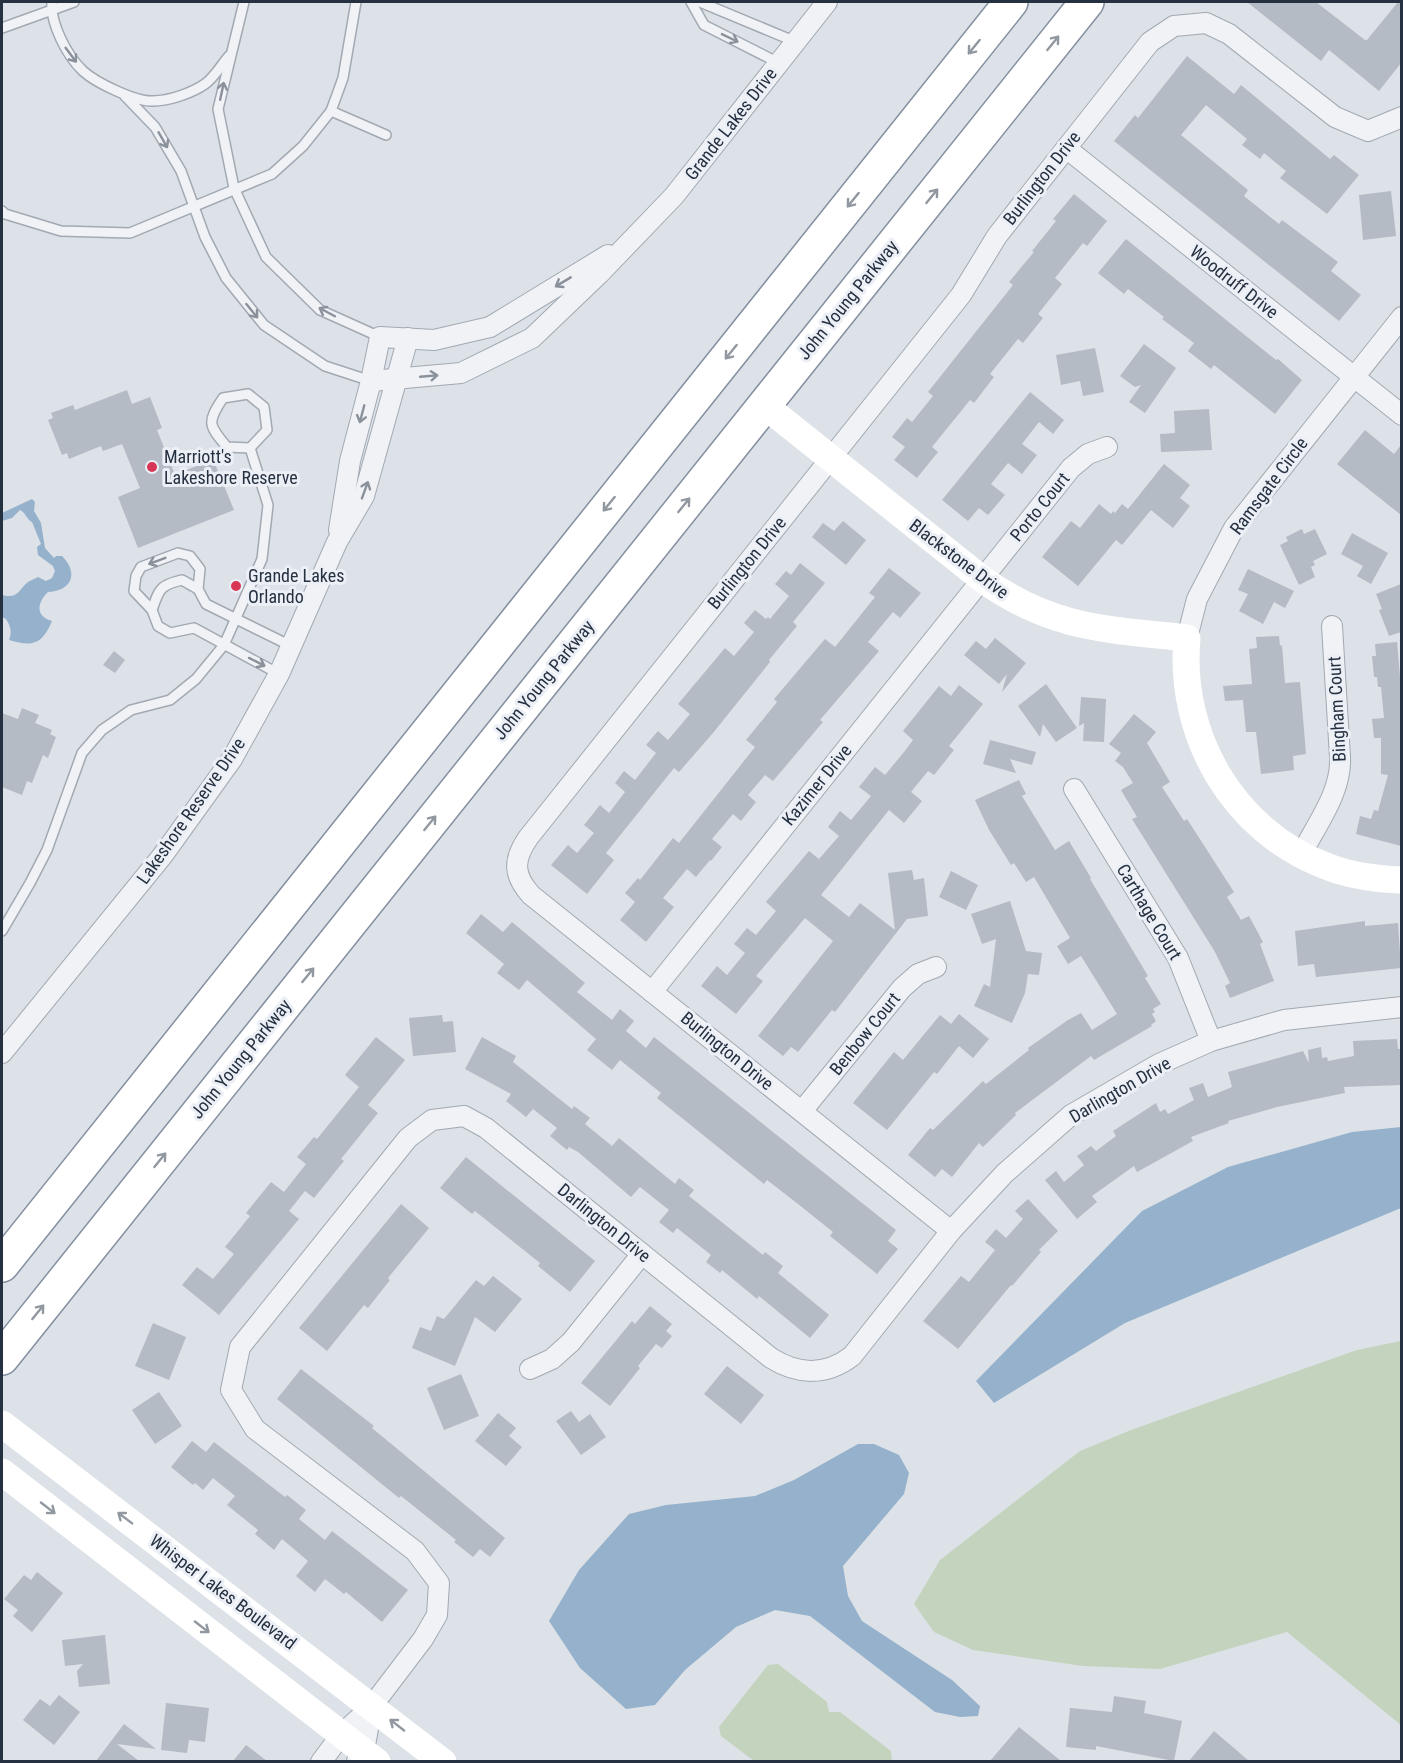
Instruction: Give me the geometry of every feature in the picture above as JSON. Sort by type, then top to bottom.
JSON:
[{"type":"highway","points":[[2,1265],[1011,2]]},
{"type":"highway","name":"John Young Parkway","points":[[2,1358],[1087,2]]},
{"type":"street","name":"Grande Lakes Drive","points":[[371,381],[461,373],[532,338],[600,273],[674,195],[827,2]]},
{"type":"street","name":"Burlington Drive","points":[[951,1231],[531,895],[518,876],[519,853],[528,838],[961,296],[997,236],[1150,42],[1174,26],[1206,23],[1229,34],[1335,117],[1368,131],[1401,117]]},
{"type":"street","name":"Woodruff Drive","points":[[1066,148],[1401,415]]},
{"type":"street","name":"Grande Lakes Drive","points":[[380,336],[434,340],[490,327],[630,241]]},
{"type":"street","name":"Ramsgate Circle","points":[[1401,317],[1234,528],[1197,599],[1187,638],[1186,671],[1190,703],[1198,736],[1223,785],[1247,813],[1272,836],[1300,855],[1327,867],[1349,874],[1401,880]]},
{"type":"street","name":"Lakeshore Reserve Drive","points":[[338,542],[350,461],[380,336]]},
{"type":"street","name":"Lakeshore Reserve Drive","points":[[2,1053],[163,855],[232,759],[279,674],[338,542],[364,496],[408,338]]},
{"type":"street","name":"Blackstone Drive","points":[[764,405],[982,579],[1022,604],[1068,622],[1104,629],[1187,638]]},
{"type":"street","name":"Porto Court","points":[[982,579],[1078,460],[1097,449],[1107,447]]},
{"type":"street","name":"Kazimer Drive","points":[[652,992],[982,579]]},
{"type":"street","name":"Bingham Court","points":[[1300,855],[1333,793],[1340,774],[1332,626]]},
{"type":"street","name":"Carthage Court","points":[[1074,789],[1178,958],[1210,1041]]},
{"type":"street","name":"Benbow Court","points":[[802,1111],[902,988],[918,974],[936,966]]},
{"type":"street","name":"Darlington Drive","points":[[321,1761],[341,1735],[372,1706],[423,1639],[437,1615],[439,1583],[415,1551],[255,1429],[231,1390],[240,1347],[408,1138],[432,1120],[464,1116],[486,1128],[771,1358],[788,1368],[817,1372],[836,1366],[852,1356],[951,1231],[1005,1173],[1071,1115],[1159,1064],[1210,1041],[1284,1020],[1401,1006]]},
{"type":"street","points":[[530,1369],[552,1359],[566,1346],[642,1254]]},
{"type":"street","name":"Whisper Lakes Boulevard","points":[[2,1424],[443,1761]]},
{"type":"street","points":[[2,1472],[341,1735],[366,1758]]},
{"type":"street","points":[[366,1758],[372,1706]]},
{"type":"lane","points":[[2,28],[52,5],[74,2]]},
{"type":"lane","points":[[244,2],[218,108],[234,188],[266,257],[320,310],[380,336]]},
{"type":"lane","points":[[2,211],[5,214],[61,231],[130,233],[272,174],[303,146],[331,111],[343,78],[356,2]]},
{"type":"lane","points":[[692,2],[704,26],[779,63]]},
{"type":"lane","points":[[700,2],[796,42]]},
{"type":"lane","points":[[52,5],[62,43],[83,71],[125,96],[155,127],[181,171],[194,208],[226,278],[264,325],[325,366],[371,381]]},
{"type":"lane","points":[[125,96],[153,102],[179,95],[206,83],[230,54]]},
{"type":"lane","points":[[331,111],[386,135]]},
{"type":"lane","points":[[248,394],[264,407],[267,430],[250,448],[227,447],[213,430],[212,415],[223,398],[248,394]]},
{"type":"lane","points":[[2,931],[47,850],[82,753],[102,730],[131,710],[170,700],[196,679],[224,645],[262,559],[268,505],[250,448]]},
{"type":"lane","points":[[198,589],[200,569],[190,556],[178,553],[141,567],[136,576],[134,591],[152,610],[158,626],[170,633],[194,628],[279,674]]},
{"type":"lane","points":[[152,610],[158,592],[165,584],[182,580],[198,589],[206,604],[291,646]]},
{"type":"green space","points":[[1401,1341],[1401,1725],[1287,1632],[1160,1669],[1083,1666],[973,1650],[934,1632],[914,1604],[940,1560],[1080,1451],[1131,1430],[1357,1350]]},
{"type":"green space","points":[[778,1664],[827,1702],[829,1712],[840,1712],[891,1751],[892,1761],[754,1761],[721,1736],[719,1727],[768,1665]]},
{"type":"water","points":[[32,499],[35,502],[34,511],[41,523],[45,548],[54,558],[62,556],[67,562],[71,575],[67,585],[56,591],[48,592],[42,600],[40,613],[52,621],[44,635],[35,642],[24,643],[9,640],[10,627],[6,619],[2,617],[2,595],[15,595],[28,582],[38,577],[46,581],[52,578],[55,571],[53,566],[38,555],[37,547],[41,544],[32,522],[24,513],[20,510],[12,518],[2,521],[2,513]]},
{"type":"water","points":[[1401,1127],[1401,1208],[1125,1323],[994,1403],[976,1381],[1142,1211],[1228,1167],[1352,1132]]},
{"type":"water","points":[[858,1444],[874,1444],[899,1455],[909,1473],[904,1494],[843,1566],[848,1596],[862,1621],[952,1680],[980,1706],[978,1716],[960,1717],[935,1712],[810,1616],[775,1610],[736,1627],[685,1670],[655,1705],[626,1709],[580,1668],[549,1621],[579,1570],[629,1514],[666,1505],[755,1496],[794,1480]]},
{"type":"building","points":[[1247,2],[1316,2],[1367,40],[1398,2],[1401,2],[1401,63],[1379,91],[1329,50],[1321,61]]},
{"type":"building","points":[[1187,56],[1234,94],[1241,85],[1330,159],[1334,155],[1359,175],[1327,214],[1280,178],[1286,171],[1264,153],[1260,159],[1242,145],[1247,139],[1206,105],[1181,135],[1248,190],[1244,196],[1279,224],[1282,220],[1338,262],[1331,271],[1361,295],[1339,321],[1114,141],[1135,115],[1138,118]]},
{"type":"building","points":[[1391,191],[1396,236],[1363,240],[1359,195]]},
{"type":"building","points":[[1074,194],[1107,221],[1087,246],[1083,243],[1055,278],[1062,284],[1038,314],[1043,318],[1023,343],[1018,339],[990,374],[994,377],[974,403],[970,400],[932,447],[938,452],[917,478],[894,460],[905,447],[892,437],[907,418],[912,422],[933,396],[928,392],[1013,285],[1009,282],[1034,252],[1032,251],[1056,221],[1053,219]]},
{"type":"building","points":[[1126,239],[1302,380],[1275,414],[1214,365],[1211,369],[1188,351],[1194,343],[1162,319],[1164,317],[1128,289],[1124,294],[1098,273]]},
{"type":"building","points":[[1144,344],[1176,368],[1145,413],[1129,402],[1141,385],[1135,387],[1120,376]]},
{"type":"building","points":[[1095,348],[1104,392],[1083,396],[1080,381],[1061,385],[1056,355]]},
{"type":"building","name":"Marriott's Lakeshore Reserve","points":[[127,390],[132,404],[150,397],[162,428],[157,430],[175,475],[213,459],[234,510],[138,548],[118,497],[140,488],[122,444],[103,451],[101,446],[69,459],[67,453],[62,455],[48,420],[53,418],[51,413],[73,405],[75,410]]},
{"type":"building","points":[[1030,392],[1064,420],[1053,434],[1039,422],[1022,444],[1037,455],[1022,474],[1008,463],[991,484],[1005,495],[988,515],[979,508],[968,521],[942,500]]},
{"type":"building","points":[[1209,409],[1212,450],[1161,452],[1160,434],[1175,433],[1174,411]]},
{"type":"building","points":[[1365,430],[1394,454],[1401,445],[1401,515],[1337,464]]},
{"type":"building","points":[[1164,464],[1190,485],[1180,498],[1190,506],[1173,528],[1151,510],[1122,545],[1116,540],[1078,586],[1042,557],[1071,521],[1080,528],[1099,504],[1111,514],[1113,511],[1115,513],[1122,504],[1128,509]]},
{"type":"building","points":[[843,521],[866,540],[846,565],[812,537],[823,523],[834,531]]},
{"type":"building","points":[[1302,529],[1304,534],[1315,529],[1327,554],[1313,561],[1315,565],[1311,567],[1315,577],[1299,585],[1280,545],[1288,541],[1286,537]]},
{"type":"building","points":[[1352,533],[1388,553],[1371,584],[1357,576],[1363,566],[1341,554]]},
{"type":"building","points":[[800,563],[825,583],[793,622],[797,626],[713,733],[679,772],[674,768],[606,853],[614,860],[587,894],[551,865],[568,845],[577,853],[594,833],[584,825],[600,805],[609,813],[625,792],[615,783],[624,771],[635,780],[656,753],[646,745],[658,731],[668,740],[690,714],[678,704],[725,648],[734,656],[754,632],[744,623],[755,610],[766,619],[768,617],[770,619],[789,596],[775,584],[786,571],[791,575]]},
{"type":"building","points":[[889,568],[921,593],[900,618],[893,612],[868,642],[879,651],[820,720],[823,722],[773,781],[765,775],[748,795],[756,802],[741,821],[733,814],[712,839],[722,847],[711,861],[696,877],[687,869],[663,898],[674,907],[646,942],[620,920],[635,902],[625,893],[638,878],[640,880],[673,838],[679,843],[755,747],[746,740],[777,702],[774,699],[825,639],[835,647],[875,597],[869,593]]},
{"type":"building","points":[[1248,569],[1294,591],[1285,608],[1274,602],[1263,624],[1239,611],[1248,594],[1238,590]]},
{"type":"building","points":[[1401,584],[1401,632],[1389,636],[1379,610],[1382,609],[1376,594]]},
{"type":"building","points":[[1279,636],[1280,646],[1282,645],[1285,683],[1300,682],[1306,754],[1293,756],[1294,770],[1261,774],[1256,732],[1246,732],[1243,700],[1225,701],[1223,686],[1252,684],[1249,649],[1257,648],[1256,637]]},
{"type":"building","points":[[995,638],[1026,663],[1002,692],[1007,674],[999,684],[964,655],[976,641],[986,649]]},
{"type":"building","points":[[1397,642],[1401,688],[1401,846],[1356,834],[1360,816],[1371,819],[1374,810],[1378,811],[1388,775],[1381,774],[1381,738],[1374,738],[1372,719],[1384,718],[1381,687],[1378,687],[1377,677],[1374,677],[1372,656],[1376,656],[1375,644]]},
{"type":"building","points":[[114,651],[125,660],[115,673],[103,665]]},
{"type":"building","points":[[1046,684],[1077,728],[1056,742],[1043,724],[1040,737],[1018,706]]},
{"type":"building","points":[[959,685],[983,704],[949,746],[954,750],[934,775],[928,771],[911,792],[922,801],[904,823],[889,810],[821,895],[849,917],[860,903],[895,930],[888,873],[912,870],[914,880],[924,878],[928,916],[907,919],[835,1012],[832,1010],[798,1052],[791,1047],[783,1056],[758,1036],[833,941],[805,918],[756,976],[763,981],[736,1014],[701,986],[717,966],[727,975],[745,953],[734,944],[747,928],[756,935],[776,911],[766,902],[809,851],[819,859],[839,836],[828,827],[840,811],[851,820],[871,796],[859,787],[875,767],[885,775],[904,752],[913,740],[903,731],[939,686],[951,696]]},
{"type":"building","points":[[1081,697],[1106,699],[1104,742],[1083,741],[1084,723],[1079,726]]},
{"type":"building","points":[[22,708],[39,715],[35,723],[52,730],[50,734],[56,737],[48,758],[43,755],[32,783],[27,781],[22,795],[2,787],[2,713],[18,719]]},
{"type":"building","points":[[1134,714],[1156,732],[1147,743],[1170,782],[1162,787],[1184,821],[1187,819],[1234,892],[1227,897],[1241,920],[1249,916],[1263,942],[1260,944],[1274,981],[1230,998],[1225,986],[1230,983],[1215,952],[1132,819],[1137,817],[1121,790],[1133,783],[1123,767],[1115,761],[1121,753],[1109,744]]},
{"type":"building","points":[[990,740],[1036,752],[1032,765],[1010,759],[1016,773],[983,764]]},
{"type":"building","points":[[1019,780],[1026,794],[1022,796],[1055,850],[1069,841],[1148,976],[1145,978],[1161,1004],[1153,1009],[1155,1012],[1152,1014],[1156,1021],[1152,1026],[1094,1060],[1091,1056],[1015,1113],[1016,1115],[983,1147],[979,1143],[952,1177],[942,1169],[935,1177],[908,1155],[930,1128],[933,1130],[983,1081],[986,1084],[1029,1050],[1028,1048],[1068,1020],[1081,1013],[1092,1030],[1117,1014],[1081,956],[1068,964],[1057,946],[1070,938],[1034,877],[1026,882],[1014,863],[1011,865],[989,830],[975,800]]},
{"type":"building","points":[[951,871],[978,885],[966,910],[939,897]]},
{"type":"building","points":[[1010,901],[1026,951],[1042,953],[1039,975],[1028,974],[1025,993],[1012,1023],[974,1006],[984,984],[990,987],[996,939],[982,944],[971,914]]},
{"type":"building","points":[[481,914],[503,932],[512,922],[585,983],[577,992],[612,1020],[620,1009],[634,1021],[626,1031],[646,1048],[654,1037],[896,1230],[888,1241],[898,1249],[877,1274],[830,1236],[833,1232],[798,1204],[767,1180],[764,1184],[657,1098],[661,1093],[620,1060],[612,1070],[587,1050],[596,1039],[527,980],[519,990],[497,973],[504,964],[466,933]]},
{"type":"building","points":[[1365,921],[1365,926],[1398,923],[1401,968],[1316,977],[1314,964],[1298,966],[1295,931]]},
{"type":"building","points":[[959,1014],[989,1039],[973,1058],[959,1046],[937,1074],[934,1072],[887,1130],[853,1103],[894,1052],[903,1060],[940,1015],[951,1024]]},
{"type":"building","points":[[442,1015],[443,1022],[453,1021],[456,1052],[413,1056],[409,1018]]},
{"type":"building","points":[[376,1037],[405,1060],[368,1105],[378,1113],[341,1159],[344,1161],[314,1198],[305,1191],[289,1211],[299,1219],[219,1315],[182,1285],[197,1267],[213,1279],[234,1254],[225,1247],[250,1216],[246,1213],[271,1182],[284,1192],[306,1164],[297,1157],[314,1137],[317,1139],[359,1087],[345,1075]]},
{"type":"building","points":[[482,1037],[516,1056],[513,1062],[572,1109],[574,1106],[590,1118],[585,1124],[612,1146],[619,1138],[675,1184],[679,1178],[694,1190],[689,1196],[763,1255],[765,1252],[783,1266],[778,1273],[829,1315],[810,1338],[759,1296],[757,1299],[722,1270],[720,1273],[706,1262],[711,1255],[677,1228],[673,1233],[659,1222],[669,1210],[640,1187],[631,1197],[578,1152],[569,1147],[567,1150],[550,1136],[557,1128],[533,1109],[526,1117],[506,1101],[511,1094],[465,1069]]},
{"type":"building","points":[[1397,1039],[1398,1049],[1401,1049],[1401,1085],[1344,1087],[1345,1093],[1277,1107],[1228,1121],[1229,1123],[1191,1137],[1193,1141],[1137,1172],[1134,1166],[1092,1196],[1097,1202],[1077,1219],[1045,1180],[1056,1171],[1064,1182],[1084,1165],[1077,1156],[1091,1146],[1096,1151],[1116,1136],[1113,1131],[1156,1103],[1160,1112],[1165,1109],[1168,1114],[1194,1100],[1189,1088],[1203,1083],[1208,1097],[1232,1087],[1228,1072],[1303,1051],[1309,1063],[1308,1050],[1321,1047],[1322,1058],[1327,1057],[1328,1061],[1354,1056],[1353,1041]]},
{"type":"building","points":[[466,1157],[595,1261],[570,1292],[538,1266],[540,1263],[475,1211],[472,1214],[440,1188]]},
{"type":"building","points":[[1028,1199],[1058,1231],[1039,1250],[1041,1252],[958,1349],[923,1321],[961,1276],[969,1282],[995,1250],[985,1242],[996,1229],[1006,1238],[1023,1219],[1015,1211]]},
{"type":"building","points":[[401,1204],[429,1228],[388,1278],[390,1280],[368,1308],[364,1305],[327,1351],[299,1328]]},
{"type":"building","points":[[493,1276],[522,1299],[495,1332],[475,1317],[455,1366],[412,1348],[420,1327],[431,1331],[437,1316],[444,1319],[476,1280],[484,1286]]},
{"type":"building","points":[[650,1306],[672,1324],[666,1331],[672,1336],[662,1348],[656,1344],[610,1406],[581,1383],[632,1321],[635,1324]]},
{"type":"building","points":[[153,1323],[186,1337],[169,1380],[135,1366]]},
{"type":"building","points":[[727,1366],[764,1395],[741,1424],[704,1394]]},
{"type":"building","points":[[301,1369],[374,1426],[372,1428],[505,1538],[490,1557],[480,1549],[473,1557],[454,1542],[456,1540],[401,1496],[399,1498],[277,1399]]},
{"type":"building","points":[[461,1374],[479,1416],[444,1430],[427,1388]]},
{"type":"building","points":[[159,1392],[182,1426],[155,1444],[132,1410]]},
{"type":"building","points":[[571,1411],[579,1422],[590,1414],[606,1437],[581,1455],[556,1421]]},
{"type":"building","points":[[498,1413],[516,1428],[509,1436],[522,1447],[506,1466],[475,1441]]},
{"type":"building","points":[[192,1441],[206,1452],[214,1442],[285,1497],[287,1495],[306,1510],[299,1519],[325,1540],[332,1531],[408,1590],[382,1622],[346,1592],[344,1594],[325,1579],[315,1592],[296,1576],[308,1561],[282,1539],[274,1550],[255,1534],[258,1530],[227,1505],[235,1496],[213,1478],[203,1490],[171,1467]]},
{"type":"building","points":[[37,1572],[63,1593],[32,1632],[13,1616],[18,1610],[4,1599],[24,1575],[31,1580]]},
{"type":"building","points":[[105,1635],[110,1684],[79,1687],[77,1671],[83,1664],[65,1666],[62,1640]]},
{"type":"building","points":[[59,1695],[80,1712],[54,1745],[23,1720],[40,1699],[50,1706]]},
{"type":"building","points":[[1114,1696],[1146,1701],[1144,1713],[1182,1721],[1174,1761],[1096,1746],[1096,1750],[1066,1747],[1070,1708],[1112,1712]]},
{"type":"building","points":[[166,1703],[209,1708],[205,1742],[189,1740],[187,1753],[161,1750]]},
{"type":"building","points":[[124,1724],[156,1749],[117,1744],[139,1761],[96,1761]]},
{"type":"building","points":[[1019,1727],[1061,1761],[990,1761]]},
{"type":"building","points":[[1214,1731],[1234,1748],[1249,1761],[1189,1761]]},
{"type":"building","points":[[246,1745],[267,1761],[233,1761]]},
{"type":"place","name":"Marriott's Lakeshore Reserve","points":[[152,467]]},
{"type":"place","name":"Grande Lakes Orlando","points":[[236,586]]}]
